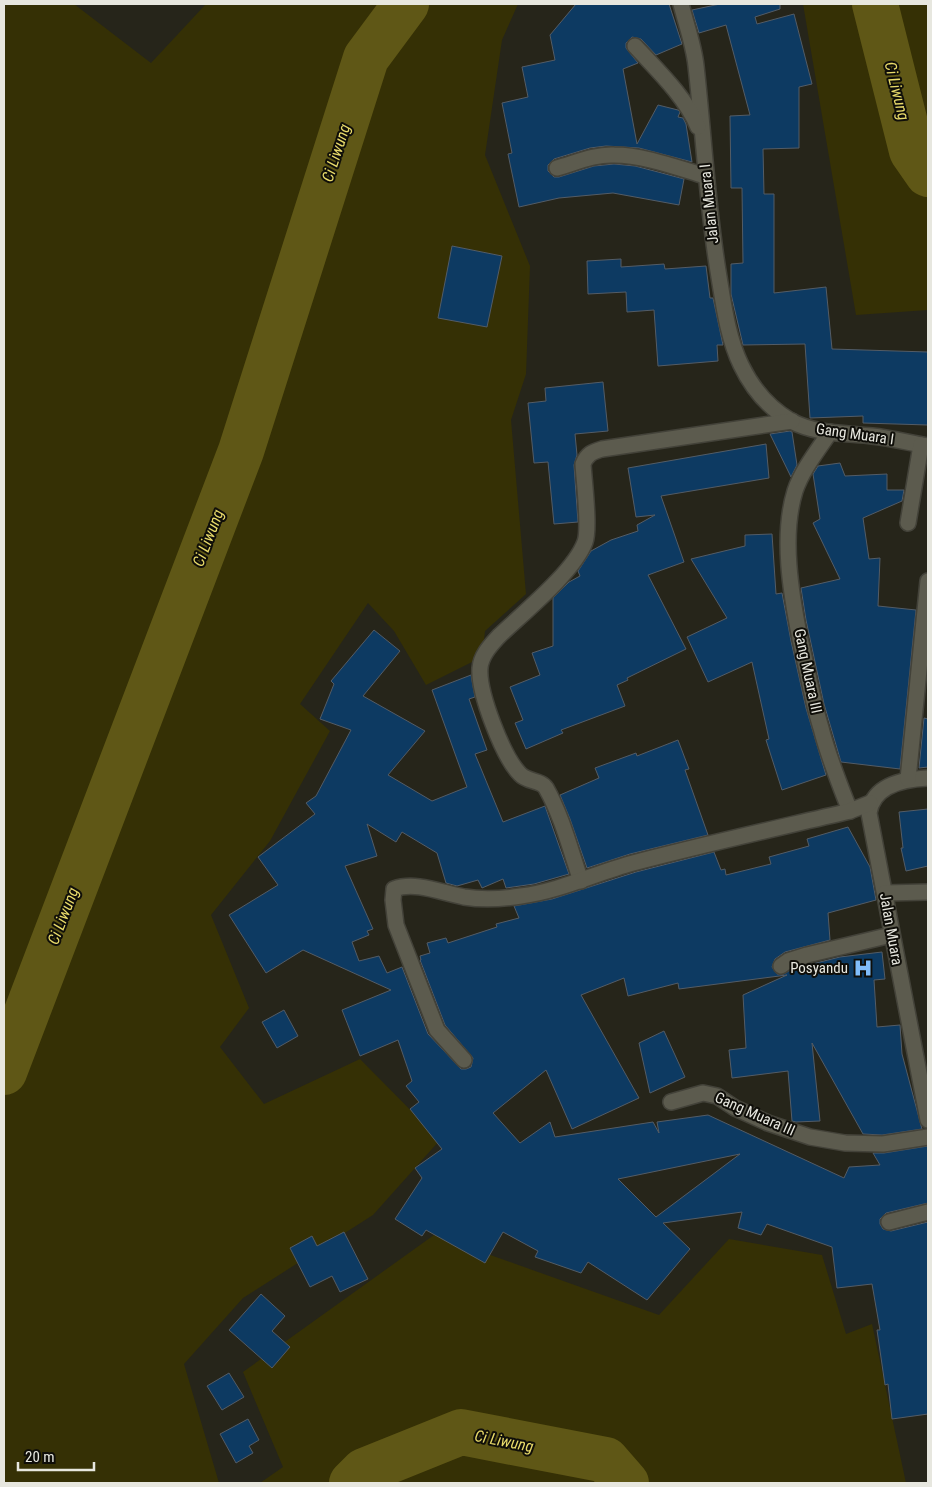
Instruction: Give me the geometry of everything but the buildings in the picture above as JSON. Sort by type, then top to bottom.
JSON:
[{"type":"street","name":"Jalan Muara I","points":[[681,4],[696,64],[711,234],[729,330],[741,365],[761,396]]},
{"type":"street","points":[[635,46],[694,116],[702,138]]},
{"type":"street","points":[[557,168],[591,158],[614,154],[706,176]]},
{"type":"street","name":"Gang Muara I","points":[[761,396],[775,410],[804,426],[830,432],[875,436],[925,446]]},
{"type":"street","points":[[581,881],[545,787],[524,778],[514,767],[501,745],[482,686],[480,667],[482,658],[499,636],[567,571],[586,541],[587,527],[583,464],[586,457],[602,449],[792,421]]},
{"type":"street","name":"Gang Muara III","points":[[830,432],[795,491],[790,528],[790,584],[808,677],[821,728],[850,811]]},
{"type":"street","points":[[908,523],[925,446]]},
{"type":"street","points":[[908,779],[928,581]]},
{"type":"street","points":[[464,1060],[437,1030],[396,925],[392,900],[394,889],[401,886],[430,889],[462,897],[482,899],[521,896],[581,881],[631,864],[850,811],[870,803],[884,788],[908,779],[928,778]]},
{"type":"street","name":"Jalan Muara","points":[[870,803],[869,813],[891,935],[928,1120]]},
{"type":"street","points":[[885,894],[928,892]]},
{"type":"street","points":[[781,966],[788,961],[807,955],[891,935]]},
{"type":"street","name":"Gang Muara III","points":[[671,1102],[703,1093],[710,1094],[718,1096],[734,1108],[768,1123],[810,1137],[845,1143],[883,1144],[928,1138]]},
{"type":"street","points":[[889,1222],[928,1212]]},
{"type":"shaded area","points":[[4,4],[74,4],[151,63],[206,4],[518,4],[502,40],[485,155],[530,266],[526,374],[511,420],[526,594],[485,631],[482,657],[426,685],[394,631],[368,603],[300,704],[330,731],[270,841],[211,915],[249,1008],[220,1047],[264,1104],[360,1059],[440,1140],[373,1215],[243,1298],[184,1364],[219,1483],[4,1483]]},
{"type":"shaded area","points":[[803,4],[928,4],[928,310],[856,315]]},
{"type":"shaded area","points":[[434,1235],[659,1315],[729,1239],[822,1255],[846,1334],[872,1324],[906,1483],[260,1483],[283,1467],[243,1372]]},
{"type":"waterway","name":"Ci Liwung","points":[[4,1072],[241,451],[366,58],[406,4]]},
{"type":"waterway","name":"Ci Liwung","points":[[875,4],[912,151],[928,174]]},
{"type":"waterway","name":"Ci Liwung","points":[[352,1483],[364,1471],[461,1432],[606,1460],[626,1483]]},
{"type":"place","name":"Posyandu","points":[[863,968]]}]
